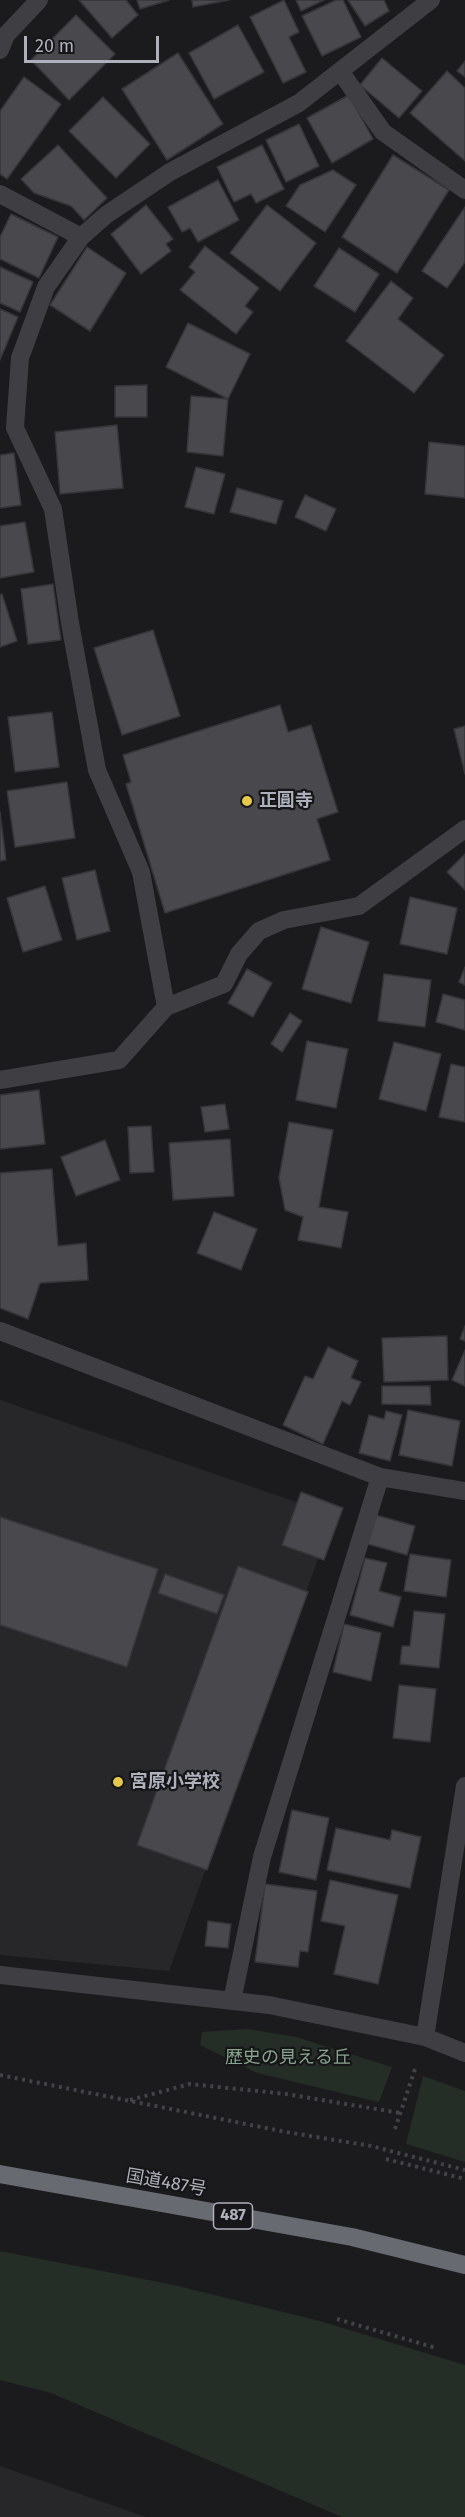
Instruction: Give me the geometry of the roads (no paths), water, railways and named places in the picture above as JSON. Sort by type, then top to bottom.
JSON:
[{"type":"highway","name":"国道487号","points":[[0,2174],[352,2237],[465,2265]]},
{"type":"street","points":[[0,50],[6,34],[39,0]]},
{"type":"street","points":[[166,1007],[141,872],[97,770],[70,623],[53,509],[15,428],[20,358],[46,287],[81,237],[106,215],[170,172],[299,103],[431,0]]},
{"type":"street","points":[[340,71],[383,132],[465,190]]},
{"type":"street","points":[[0,194],[81,237]]},
{"type":"street","points":[[0,1080],[119,1060],[166,1007],[224,984],[238,954],[259,931],[284,920],[359,906],[465,829]]},
{"type":"street","points":[[0,1331],[380,1477],[465,1491]]},
{"type":"street","points":[[232,2001],[262,1857],[380,1477]]},
{"type":"street","points":[[425,2037],[465,1786]]},
{"type":"street","points":[[0,1975],[269,2005],[425,2037],[465,2053]]},
{"type":"place","name":"正圓寺","points":[[247,801]]},
{"type":"place","name":"宮原小学校","points":[[118,1782]]},
{"type":"park label","name":"歴史の見える丘","points":[[288,2058]]}]
